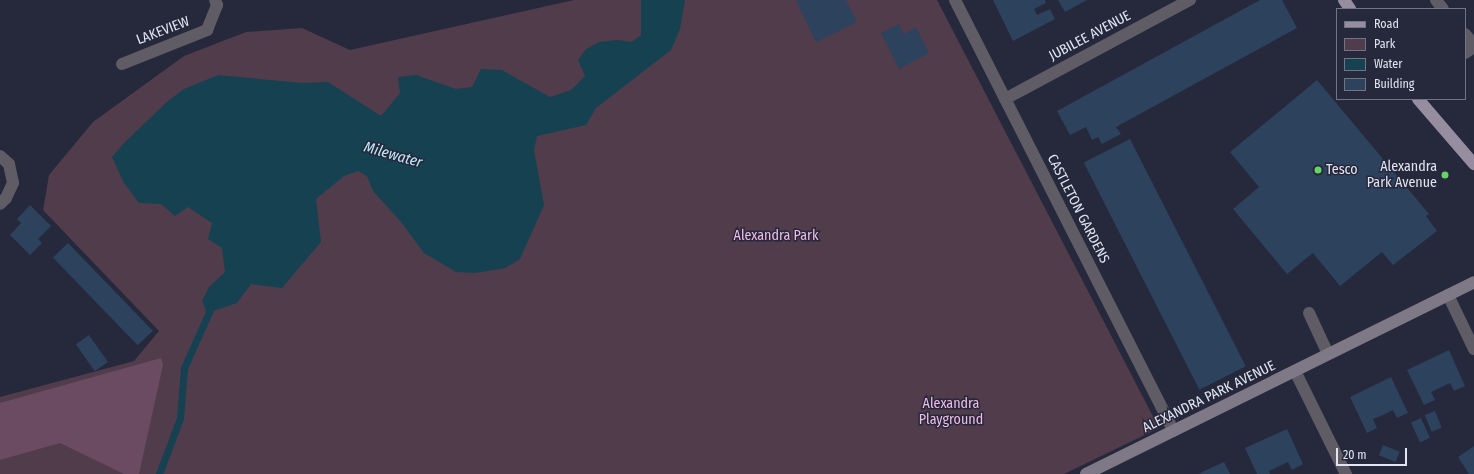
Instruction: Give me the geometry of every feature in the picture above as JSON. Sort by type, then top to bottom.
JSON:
[{"type":"main road","points":[[1419,100],[1474,164]]},
{"type":"street","name":"LAKEVIEW","points":[[122,64],[207,30],[217,5],[215,0]]},
{"type":"street","name":"CASTLETON GARDENS","points":[[955,0],[1174,431]]},
{"type":"street","name":"JUBILEE AVENUE","points":[[1005,99],[1190,0]]},
{"type":"street","points":[[1436,0],[1442,8]]},
{"type":"street","points":[[1466,35],[1474,46],[1466,52]]},
{"type":"street","points":[[0,156],[8,164],[13,183],[3,201]]},
{"type":"street","name":"ALEXANDRA PARK AVENUE","points":[[1086,474],[1474,282]]},
{"type":"street","points":[[1448,295],[1474,348]]},
{"type":"street","points":[[1309,312],[1328,354]]},
{"type":"street","points":[[1295,371],[1346,474]]},
{"type":"green space","name":"Alexandra Park","points":[[574,0],[937,0],[1159,428],[1064,474],[0,474],[0,397],[134,361],[159,331],[43,210],[49,175],[93,122],[184,56],[246,32],[302,28],[350,50]]},
{"type":"shaded area","points":[[161,358],[163,365],[139,474],[124,474],[60,443],[0,460],[0,403]]},
{"type":"water","points":[[641,0],[685,0],[680,29],[671,50],[596,108],[586,125],[537,136],[534,150],[544,205],[520,259],[505,268],[476,273],[456,272],[424,253],[401,222],[373,191],[367,176],[358,171],[344,176],[316,199],[321,242],[282,288],[251,284],[237,303],[207,313],[202,301],[209,287],[225,272],[222,248],[208,239],[212,223],[188,207],[175,216],[161,204],[139,203],[124,183],[112,157],[125,142],[168,101],[184,89],[218,75],[302,83],[328,82],[381,116],[400,93],[398,77],[416,75],[456,89],[472,87],[481,69],[502,70],[550,97],[571,90],[585,76],[578,60],[586,49],[599,42],[617,40],[632,42],[641,35]]},
{"type":"building","points":[[796,0],[846,0],[857,22],[816,42]]},
{"type":"building","points":[[993,0],[1045,0],[1046,3],[1034,9],[1037,15],[1050,9],[1055,19],[1013,41]]},
{"type":"building","points":[[1058,0],[1087,0],[1065,12]]},
{"type":"building","points":[[1260,0],[1282,0],[1297,28],[1116,127],[1121,134],[1102,144],[1098,137],[1092,140],[1086,127],[1070,135],[1057,111]]},
{"type":"building","points":[[899,24],[904,34],[916,27],[929,53],[899,69],[881,33]]},
{"type":"building","name":"Tesco","points":[[1317,80],[1429,214],[1426,216],[1437,231],[1393,265],[1382,252],[1340,286],[1313,253],[1287,274],[1233,209],[1259,187],[1230,152]]},
{"type":"building","points":[[1130,139],[1246,366],[1199,390],[1084,163]]},
{"type":"building","points":[[30,205],[51,226],[38,239],[42,243],[30,255],[10,235],[21,223],[17,219]]},
{"type":"building","points":[[68,243],[153,331],[138,345],[53,258]]},
{"type":"building","points":[[89,335],[108,362],[95,371],[76,344]]},
{"type":"building","points":[[1449,350],[1465,386],[1454,391],[1450,383],[1431,392],[1435,400],[1424,405],[1407,370]]},
{"type":"building","points":[[1391,377],[1408,413],[1397,418],[1393,410],[1373,419],[1377,428],[1367,433],[1350,397]]},
{"type":"building","points":[[1435,411],[1442,428],[1432,432],[1425,415]]},
{"type":"building","points":[[1421,418],[1430,438],[1420,443],[1411,422]]},
{"type":"building","points":[[1287,429],[1303,464],[1292,470],[1288,462],[1269,471],[1270,474],[1257,474],[1245,448]]},
{"type":"building","points":[[1383,445],[1400,452],[1396,462],[1379,455]]},
{"type":"building","points":[[1474,446],[1474,474],[1469,474],[1458,457]]},
{"type":"building","points":[[1224,462],[1230,474],[1199,474],[1204,471]]},
{"type":"waterway","name":"Milewater","points":[[159,474],[180,418],[184,368],[212,305]]},
{"type":"place","name":"Tesco","points":[[1318,170]]},
{"type":"place","name":"Alexandra Park Avenue","points":[[1445,175]]},
{"type":"park label","name":"Alexandra Playground","points":[[951,412]]}]
